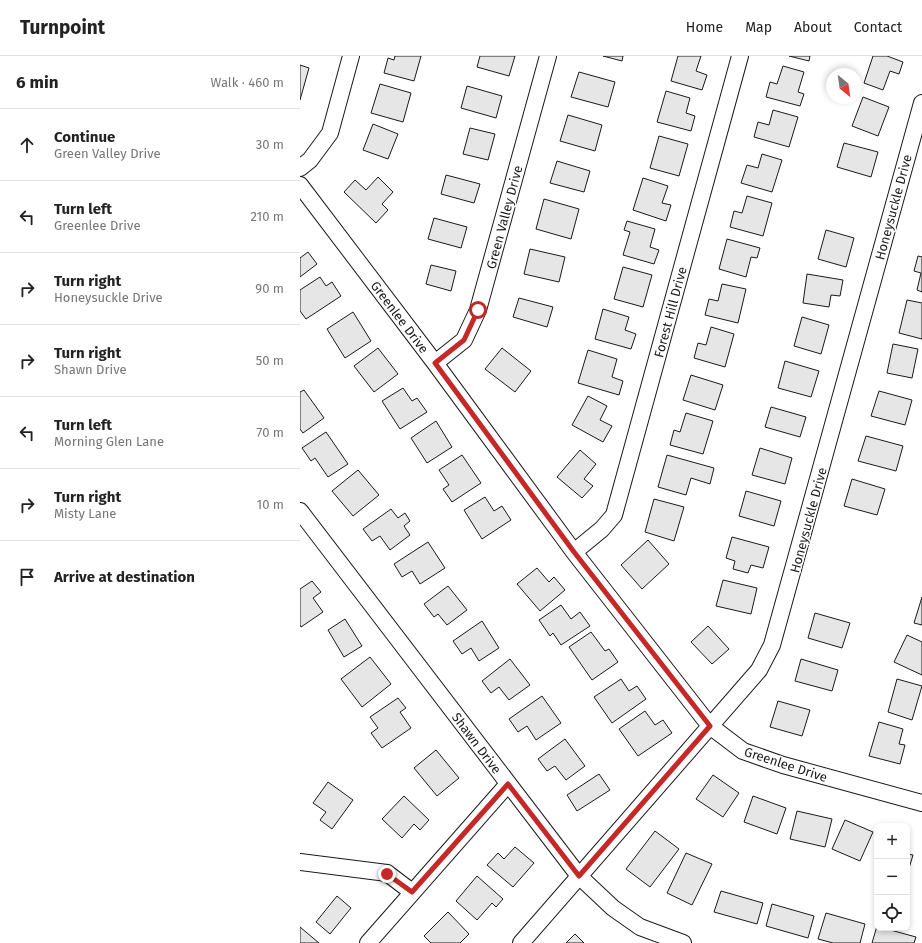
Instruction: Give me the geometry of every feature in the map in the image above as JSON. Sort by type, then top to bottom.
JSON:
[{"type":"street","points":[[300,168],[310,160],[330,133],[351,56]]},
{"type":"street","name":"Green Valley Drive","points":[[435,363],[464,340],[478,310],[548,56]]},
{"type":"street","name":"Forest Hill Drive","points":[[574,552],[602,530],[614,515],[740,56]]},
{"type":"street","name":"Honeysuckle Drive","points":[[521,943],[759,670],[772,645],[922,103]]},
{"type":"street","name":"Greenlee Drive","points":[[300,185],[435,363],[574,552],[710,726],[743,751],[769,761],[922,803]]},
{"type":"street","name":"Shawn Drive","points":[[300,511],[579,876],[612,908],[640,927],[679,943]]},
{"type":"street","points":[[368,943],[508,784]]},
{"type":"street","points":[[300,862],[387,874],[412,892]]},
{"type":"building","points":[[395,56],[421,56],[414,81],[384,73],[388,58],[394,60]]},
{"type":"building","points":[[480,56],[515,56],[509,76],[477,67]]},
{"type":"building","points":[[603,56],[623,56],[622,61]]},
{"type":"building","points":[[678,56],[701,56],[696,71],[707,75],[702,90],[671,81]]},
{"type":"building","points":[[789,56],[810,56],[809,61]]},
{"type":"building","points":[[873,56],[887,56],[903,62],[899,74],[890,71],[883,90],[864,83]]},
{"type":"building","points":[[300,65],[309,68],[300,100]]},
{"type":"building","points":[[783,66],[804,72],[798,92],[804,94],[800,106],[766,97],[770,82],[777,84]]},
{"type":"building","points":[[579,72],[615,82],[608,107],[571,97]]},
{"type":"building","points":[[380,84],[411,93],[403,122],[371,113]]},
{"type":"building","points":[[467,86],[502,96],[496,118],[461,108]]},
{"type":"building","points":[[666,91],[690,98],[686,113],[695,116],[691,131],[657,122]]},
{"type":"building","points":[[863,97],[889,107],[878,136],[852,126],[860,104],[862,104]]},
{"type":"building","points":[[773,110],[798,117],[789,147],[754,137],[758,122],[769,125]]},
{"type":"building","points":[[568,115],[602,125],[595,151],[560,141]]},
{"type":"building","points":[[373,124],[398,134],[388,159],[363,150]]},
{"type":"building","points":[[470,128],[495,134],[488,160],[463,154]]},
{"type":"building","points":[[659,136],[688,144],[679,176],[650,168]]},
{"type":"building","points":[[844,143],[878,152],[871,177],[837,167]]},
{"type":"building","points":[[762,154],[782,160],[772,192],[741,183],[747,165],[758,168]]},
{"type":"building","points":[[557,161],[590,171],[584,192],[550,183]]},
{"type":"building","points":[[446,175],[480,184],[474,203],[441,194]]},
{"type":"building","points":[[378,177],[393,192],[382,204],[388,210],[376,223],[344,192],[355,180],[366,190]]},
{"type":"building","points":[[643,178],[668,186],[662,203],[671,205],[666,221],[633,210]]},
{"type":"building","points":[[747,196],[772,203],[763,236],[730,227],[734,211],[742,213]]},
{"type":"building","points":[[544,199],[579,209],[571,239],[536,229]]},
{"type":"building","points":[[434,218],[467,227],[461,248],[428,239]]},
{"type":"building","points":[[627,221],[655,229],[650,247],[659,250],[654,264],[623,255],[630,232],[624,230]]},
{"type":"building","points":[[826,230],[854,238],[846,267],[818,259]]},
{"type":"building","points":[[727,239],[760,248],[757,258],[751,257],[746,277],[719,269]]},
{"type":"building","points":[[530,249],[565,257],[559,282],[524,274]]},
{"type":"building","points":[[308,252],[317,264],[300,277],[300,258]]},
{"type":"building","points":[[918,256],[922,257],[922,292],[917,290],[921,273],[914,271]]},
{"type":"building","points":[[431,265],[456,271],[451,291],[426,284]]},
{"type":"building","points":[[623,267],[652,275],[643,307],[614,299]]},
{"type":"building","points":[[807,274],[843,280],[840,296],[831,295],[829,307],[803,303]]},
{"type":"building","points":[[320,277],[326,286],[332,282],[341,296],[306,319],[300,311],[300,290]]},
{"type":"building","points":[[722,284],[746,289],[738,323],[705,315],[709,299],[718,301]]},
{"type":"building","points":[[519,298],[553,307],[547,327],[513,317]]},
{"type":"building","points":[[907,300],[922,303],[922,339],[899,333]]},
{"type":"building","points":[[603,309],[629,317],[625,330],[636,334],[631,349],[595,339]]},
{"type":"building","points":[[353,312],[371,341],[345,358],[327,329]]},
{"type":"building","points":[[802,317],[829,325],[821,354],[794,346]]},
{"type":"building","points":[[711,327],[734,334],[725,367],[694,358],[698,343],[706,345]]},
{"type":"building","points":[[893,344],[918,349],[912,378],[887,373]]},
{"type":"building","points":[[378,348],[398,374],[374,392],[354,366]]},
{"type":"building","points":[[502,348],[531,371],[515,392],[485,369]]},
{"type":"building","points":[[588,350],[617,359],[612,377],[623,381],[619,395],[578,383]]},
{"type":"building","points":[[785,361],[819,371],[811,397],[778,388]]},
{"type":"building","points":[[691,375],[723,385],[715,410],[683,400]]},
{"type":"building","points":[[403,388],[412,401],[417,398],[427,412],[400,429],[382,401]]},
{"type":"building","points":[[304,390],[324,418],[303,433],[300,429],[300,392]]},
{"type":"building","points":[[879,391],[912,400],[905,425],[871,416]]},
{"type":"building","points":[[588,396],[607,406],[600,420],[612,426],[603,442],[572,425]]},
{"type":"building","points":[[771,407],[806,417],[800,437],[765,427]]},
{"type":"building","points":[[686,413],[713,421],[703,454],[670,445],[674,430],[680,432]]},
{"type":"building","points":[[436,421],[452,447],[427,463],[411,438]]},
{"type":"building","points":[[326,432],[348,464],[328,477],[315,458],[311,461],[302,448]]},
{"type":"building","points":[[866,436],[903,446],[896,471],[858,461]]},
{"type":"building","points":[[760,448],[792,458],[785,484],[752,475]]},
{"type":"building","points":[[580,450],[596,464],[584,479],[593,486],[582,498],[557,477]]},
{"type":"building","points":[[462,455],[481,483],[452,502],[443,489],[449,485],[439,470]]},
{"type":"building","points":[[667,455],[714,468],[710,484],[691,478],[686,495],[658,487]]},
{"type":"building","points":[[358,470],[379,495],[353,516],[332,491]]},
{"type":"building","points":[[852,479],[885,489],[877,515],[844,506]]},
{"type":"building","points":[[746,491],[781,501],[774,526],[739,516]]},
{"type":"building","points":[[485,497],[494,511],[502,506],[511,520],[482,539],[464,510]]},
{"type":"building","points":[[654,499],[684,507],[674,541],[645,532]]},
{"type":"building","points":[[391,509],[398,518],[405,513],[410,521],[404,526],[410,535],[390,550],[380,536],[372,541],[363,529]]},
{"type":"building","points":[[732,537],[769,547],[763,568],[751,565],[748,573],[733,569],[735,561],[726,558]]},
{"type":"building","points":[[648,540],[669,564],[642,589],[621,565]]},
{"type":"building","points":[[428,542],[445,568],[420,584],[412,571],[402,577],[394,564]]},
{"type":"building","points":[[537,568],[549,582],[554,577],[565,590],[540,611],[517,584]]},
{"type":"building","points":[[723,580],[757,588],[751,614],[716,606]]},
{"type":"building","points":[[312,581],[321,592],[313,598],[323,612],[301,627],[300,589]]},
{"type":"building","points":[[448,586],[467,610],[447,625],[438,614],[434,617],[424,604]]},
{"type":"building","points":[[922,597],[922,625],[914,623]]},
{"type":"building","points":[[561,605],[571,619],[580,612],[590,626],[561,645],[553,633],[550,636],[539,620]]},
{"type":"building","points":[[815,613],[850,623],[842,648],[808,638]]},
{"type":"building","points":[[345,619],[362,646],[344,657],[328,630]]},
{"type":"building","points":[[482,621],[499,648],[479,661],[471,648],[462,654],[453,641]]},
{"type":"building","points":[[708,626],[729,649],[712,664],[691,642]]},
{"type":"building","points":[[591,632],[605,651],[609,649],[618,662],[592,680],[569,647]]},
{"type":"building","points":[[907,635],[922,642],[922,675],[894,662]]},
{"type":"building","points":[[370,657],[391,684],[362,707],[341,679]]},
{"type":"building","points":[[510,659],[530,685],[509,700],[499,687],[491,693],[482,681]]},
{"type":"building","points":[[801,659],[838,670],[832,691],[795,681]]},
{"type":"building","points":[[621,679],[629,691],[637,686],[646,699],[612,723],[594,697]]},
{"type":"building","points":[[897,679],[922,686],[912,720],[888,712]]},
{"type":"building","points":[[542,696],[561,723],[536,740],[527,726],[518,732],[509,719]]},
{"type":"building","points":[[398,698],[406,708],[400,712],[411,728],[382,748],[371,733],[378,728],[370,717]]},
{"type":"building","points":[[778,701],[810,710],[802,736],[770,727]]},
{"type":"building","points":[[645,711],[655,725],[663,720],[672,733],[638,756],[619,729]]},
{"type":"building","points":[[879,722],[903,729],[899,744],[905,745],[900,764],[869,756]]},
{"type":"building","points":[[565,739],[585,766],[566,780],[555,766],[547,771],[538,759]]},
{"type":"building","points":[[436,750],[459,778],[437,796],[414,768]]},
{"type":"building","points":[[599,774],[610,790],[577,811],[567,795]]},
{"type":"building","points":[[713,775],[739,793],[723,817],[696,799]]},
{"type":"building","points":[[328,782],[353,800],[332,829],[320,820],[326,812],[313,803]]},
{"type":"building","points":[[404,796],[429,820],[420,830],[414,824],[402,838],[382,819]]},
{"type":"building","points":[[753,796],[786,808],[777,834],[744,822]]},
{"type":"building","points":[[797,811],[832,819],[825,847],[790,839]]},
{"type":"building","points":[[845,820],[873,832],[860,861],[832,849]]},
{"type":"building","points":[[655,831],[679,849],[650,887],[626,869]]},
{"type":"building","points":[[515,847],[534,863],[513,887],[487,865],[498,853],[504,859]]},
{"type":"building","points":[[686,853],[712,864],[692,905],[667,893]]},
{"type":"building","points":[[910,854],[913,855],[910,865]]},
{"type":"building","points":[[477,876],[503,899],[496,907],[492,903],[477,920],[456,901]]},
{"type":"building","points":[[721,891],[763,903],[757,924],[714,912]]},
{"type":"building","points":[[337,896],[351,908],[330,934],[316,922]]},
{"type":"building","points":[[772,904],[814,916],[808,938],[766,926]]},
{"type":"building","points":[[448,912],[469,934],[460,943],[431,943],[424,936]]},
{"type":"building","points":[[826,913],[865,924],[860,943],[833,943],[818,939]]},
{"type":"building","points":[[300,927],[319,943],[300,943]]},
{"type":"building","points":[[876,931],[894,931],[916,937],[914,943],[872,943]]},
{"type":"building","points":[[575,934],[584,943],[566,943]]},
{"type":"route","points":[[387,874],[412,892],[508,784],[579,876],[710,726],[574,552],[435,363],[464,340],[478,310]]}]
